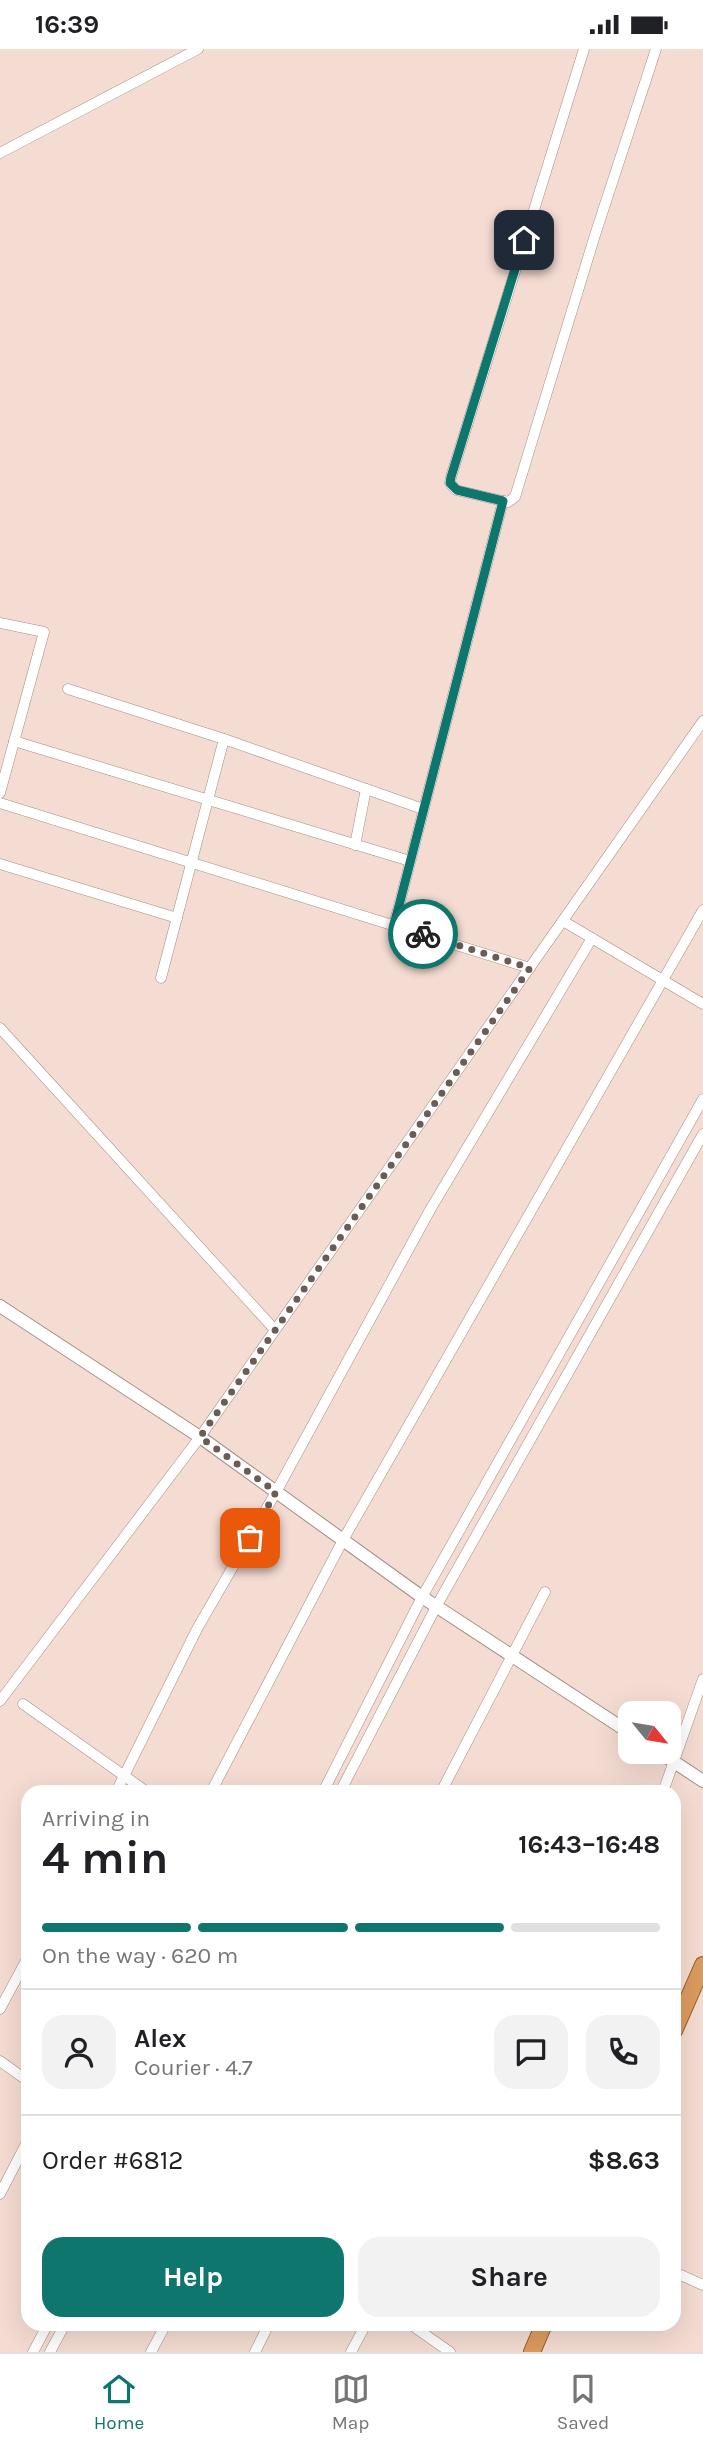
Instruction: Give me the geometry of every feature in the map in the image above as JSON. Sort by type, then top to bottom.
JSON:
[{"type":"highway","points":[[681,2015],[703,1965]]},
{"type":"highway","points":[[531,2352],[541,2331]]},
{"type":"street","points":[[0,153],[198,49]]},
{"type":"street","points":[[584,49],[451,477],[450,483],[457,490],[508,502],[515,497],[595,235],[656,49]]},
{"type":"street","points":[[394,925],[503,501]]},
{"type":"street","points":[[0,623],[44,632],[0,793]]},
{"type":"street","points":[[68,689],[423,809]]},
{"type":"street","points":[[0,1701],[200,1437],[703,721]]},
{"type":"street","points":[[161,978],[224,740]]},
{"type":"street","points":[[14,741],[410,861]]},
{"type":"street","points":[[355,845],[366,789]]},
{"type":"street","points":[[0,803],[530,968]]},
{"type":"street","points":[[0,864],[177,918]]},
{"type":"street","points":[[215,1785],[343,1540],[703,910]]},
{"type":"street","points":[[563,921],[703,1004]]},
{"type":"street","points":[[120,1785],[197,1629],[276,1492],[430,1210],[592,938]]},
{"type":"street","points":[[0,1028],[275,1330]]},
{"type":"street","points":[[327,1785],[422,1597],[703,1099]]},
{"type":"street","points":[[344,1785],[436,1605],[703,1134]]},
{"type":"street","points":[[0,1306],[200,1437],[422,1597],[618,1725]]},
{"type":"street","points":[[445,1785],[545,1592]]},
{"type":"street","points":[[681,1741],[703,1679]]},
{"type":"street","points":[[23,1705],[138,1785]]},
{"type":"street","points":[[665,1785],[673,1764]]},
{"type":"street","points":[[678,1764],[703,1781]]},
{"type":"street","points":[[0,2009],[21,1970]]},
{"type":"street","points":[[0,2061],[21,2076]]},
{"type":"street","points":[[0,2195],[21,2154]]},
{"type":"street","points":[[681,2274],[703,2285]]},
{"type":"street","points":[[33,2352],[44,2331]]},
{"type":"street","points":[[50,2352],[61,2331]]},
{"type":"street","points":[[151,2352],[162,2331]]},
{"type":"street","points":[[255,2352],[266,2331]]},
{"type":"street","points":[[351,2352],[362,2331]]},
{"type":"street","points":[[420,2331],[450,2352]]},
{"type":"way so far","points":[[250,1538],[276,1492],[200,1437],[530,968],[423,934]]},
{"type":"route","points":[[423,934],[394,925],[503,501],[457,490],[450,483],[524,240]]}]
